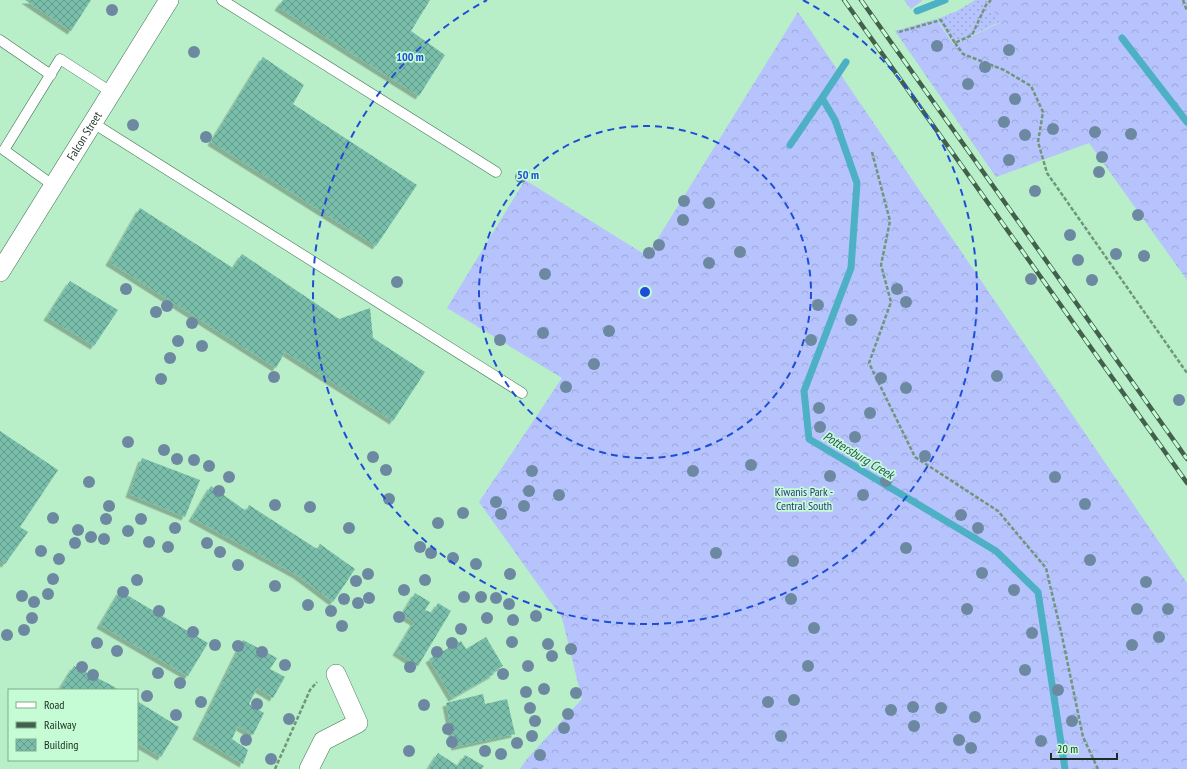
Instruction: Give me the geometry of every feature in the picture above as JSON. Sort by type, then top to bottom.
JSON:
[{"type":"street","name":"Falcon Street","points":[[0,272],[169,0]]},
{"type":"street","points":[[309,769],[323,741],[358,723],[328,676]]},
{"type":"lane","points":[[222,0],[496,172]]},
{"type":"lane","points":[[0,40],[51,75]]},
{"type":"lane","points":[[54,186],[2,149],[60,59],[111,92]]},
{"type":"lane","points":[[93,123],[522,393]]},
{"type":"path","points":[[956,43],[972,36],[986,5],[991,0]]},
{"type":"path","points":[[1183,0],[1187,11]]},
{"type":"path","points":[[899,32],[941,20],[962,54],[1004,70],[1031,86],[1043,112],[1038,142],[1047,173],[1187,374]]},
{"type":"path","points":[[872,152],[890,221],[881,265],[891,302],[868,363],[915,457],[998,511],[1046,568],[1083,737],[1098,769]]},
{"type":"path","points":[[275,769],[310,690],[328,676]]},
{"type":"green space","points":[[904,0],[923,0],[911,9]]},
{"type":"green space","points":[[975,0],[1029,0],[1022,11],[954,44],[937,19],[957,11]]},
{"type":"green space","points":[[986,0],[1187,0],[1187,280],[1089,143],[996,177],[895,31],[936,19],[954,45],[1001,22]]},
{"type":"green space","name":"Kiwanis Park - Central South","points":[[798,12],[1187,583],[1187,769],[520,769],[526,760],[582,699],[562,618],[479,502],[562,378],[447,308],[525,180],[647,256]]},
{"type":"building","points":[[25,0],[91,0],[71,31]]},
{"type":"building","points":[[283,0],[430,0],[411,31],[445,55],[419,96],[278,7]]},
{"type":"building","points":[[263,57],[304,85],[293,104],[417,185],[376,246],[211,142]]},
{"type":"building","points":[[140,208],[233,268],[242,254],[339,319],[370,308],[373,338],[425,372],[393,421],[285,352],[276,368],[109,262]]},
{"type":"building","points":[[70,281],[118,310],[94,346],[47,317]]},
{"type":"building","points":[[0,431],[58,470],[20,527],[28,532],[5,564],[0,561]]},
{"type":"building","points":[[142,458],[200,480],[185,517],[129,494]]},
{"type":"building","points":[[211,486],[246,511],[249,505],[317,549],[320,544],[355,569],[333,602],[297,575],[192,518]]},
{"type":"building","points":[[120,591],[208,643],[188,676],[100,625]]},
{"type":"building","points":[[415,593],[430,602],[425,610],[432,613],[438,603],[451,611],[418,666],[396,652],[414,622],[402,615]]},
{"type":"building","points":[[486,637],[503,666],[492,672],[494,674],[452,698],[429,659],[461,641],[466,649]]},
{"type":"building","points":[[243,640],[277,658],[270,669],[285,677],[273,698],[257,688],[249,704],[264,713],[253,735],[238,726],[232,739],[248,750],[243,764],[196,736]]},
{"type":"building","points":[[74,666],[117,689],[60,689]]},
{"type":"building","points":[[483,694],[485,704],[507,699],[515,734],[455,747],[446,703]]},
{"type":"building","points":[[138,702],[179,727],[161,757],[138,744]]},
{"type":"building","points":[[438,753],[458,766],[465,755],[484,766],[482,769],[428,769]]},
{"type":"waterway","name":"Pottersburg Creek","points":[[917,11],[945,0]]},
{"type":"waterway","points":[[1122,38],[1187,122]]},
{"type":"waterway","name":"Pottersburg Creek","points":[[846,62],[822,98],[835,120],[857,183],[851,268],[804,391],[809,439],[996,551],[1038,592],[1065,769]]},
{"type":"waterway","points":[[790,145],[822,98]]},
{"type":"railway","points":[[844,0],[1187,483]]},
{"type":"railway","points":[[861,0],[1187,459]]}]
